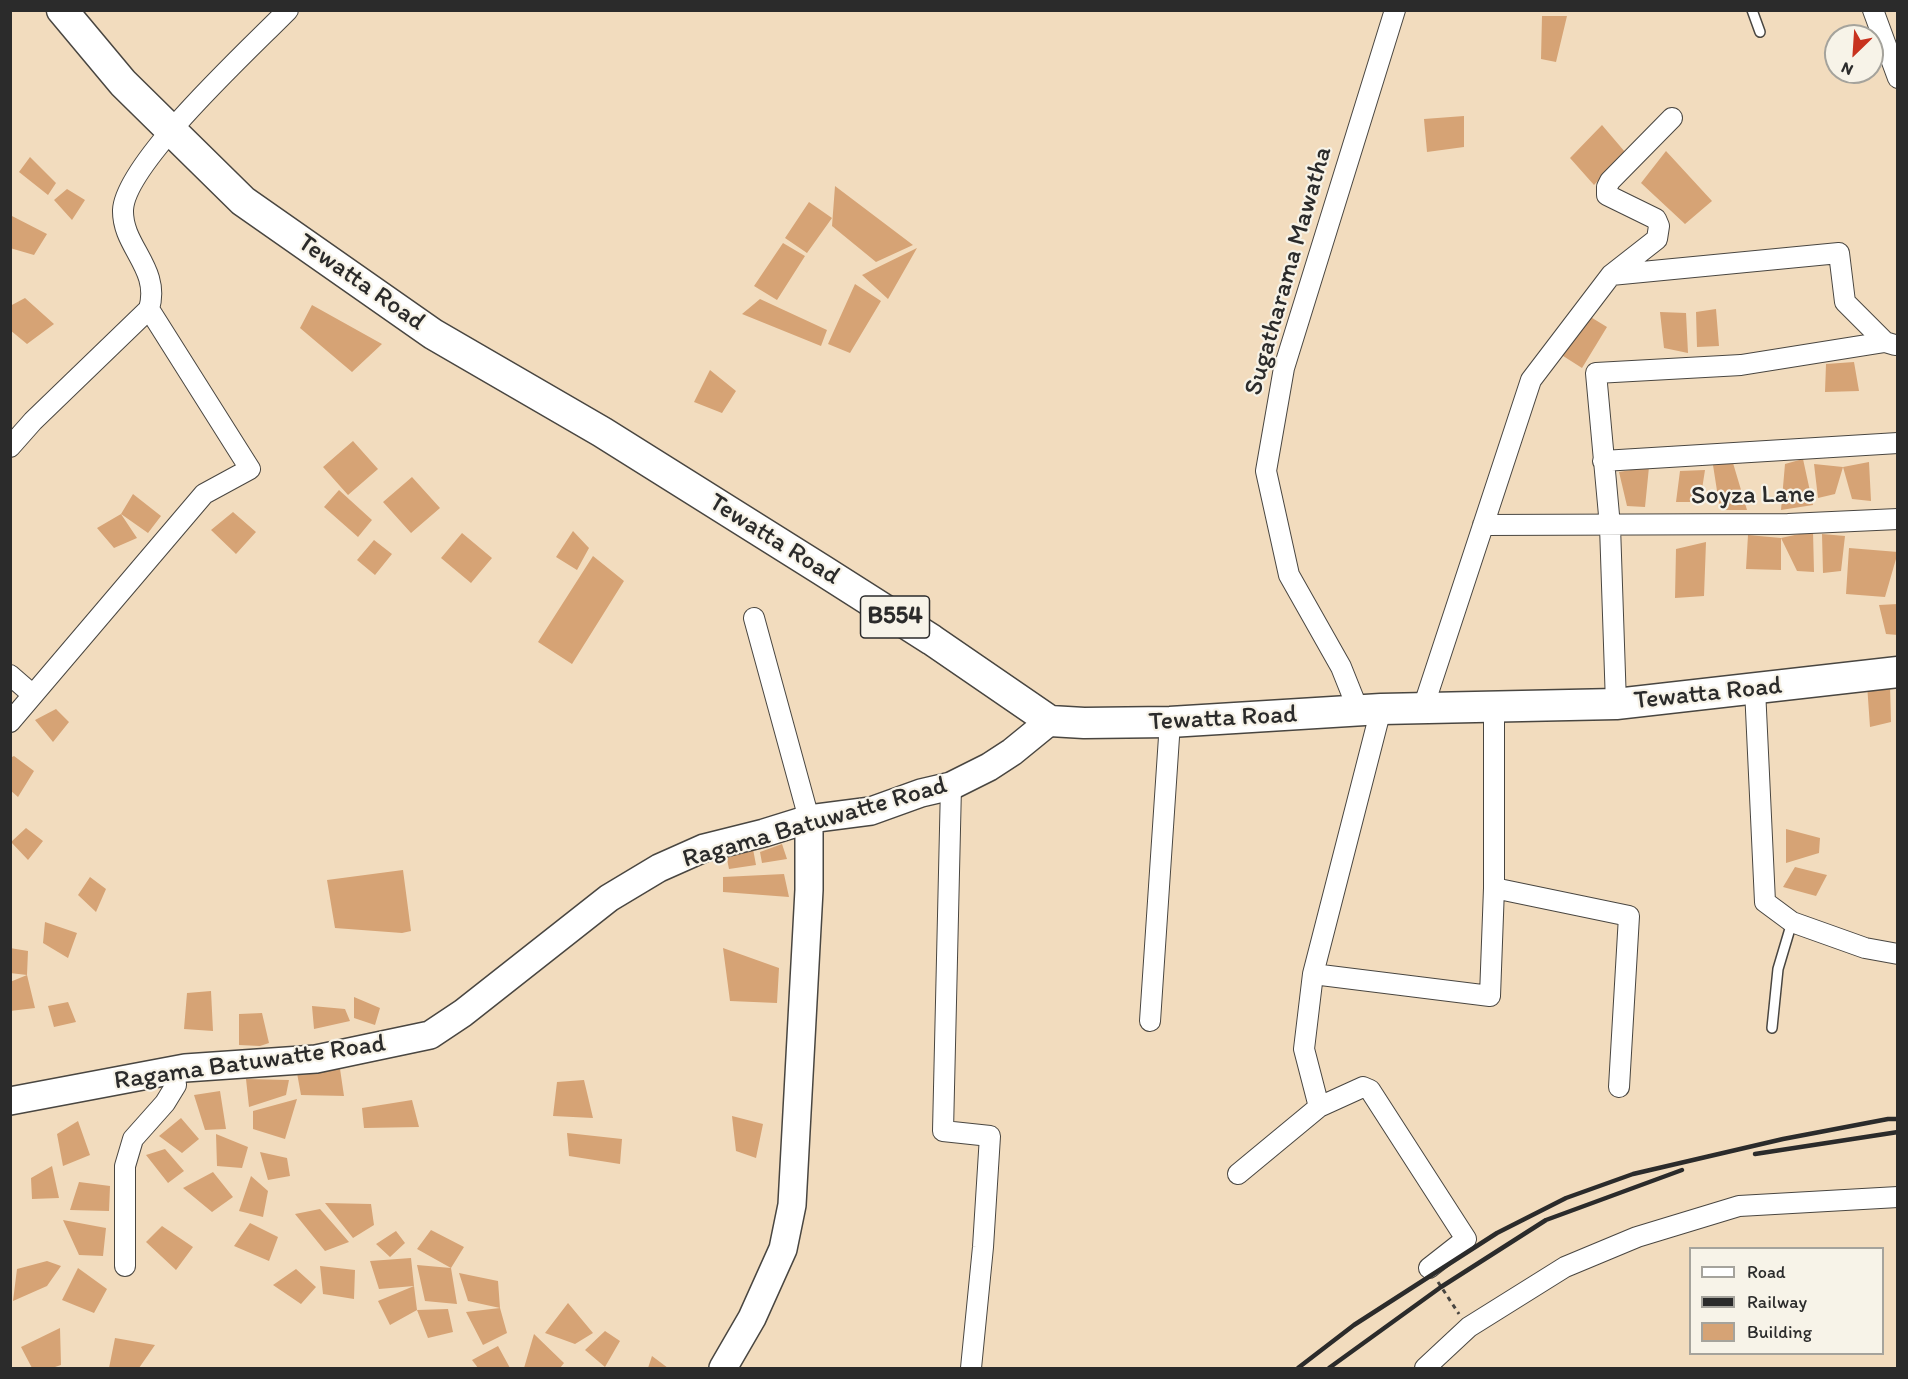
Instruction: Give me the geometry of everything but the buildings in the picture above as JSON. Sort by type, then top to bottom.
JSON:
[{"type":"main road","name":"Tewatta Road","points":[[62,10],[123,83],[243,201],[433,334],[602,432],[932,640],[1050,721],[1170,722],[1423,708],[1616,704],[1898,672]]},
{"type":"street","points":[[10,447],[33,421],[149,309],[153,297],[151,282],[126,229],[123,210],[127,190],[170,130],[288,10]]},
{"type":"street","name":"Sugatharama Mawatha","points":[[1370,711],[1341,667],[1289,575],[1266,471],[1284,368],[1395,10]]},
{"type":"street","points":[[1873,10],[1898,78]]},
{"type":"street","points":[[1423,708],[1531,380],[1611,275],[1657,239],[1659,226],[1656,219],[1607,195],[1606,188],[1610,181],[1672,118]]},
{"type":"street","points":[[1611,275],[1839,253],[1845,302],[1891,344]]},
{"type":"street","points":[[10,722],[204,494],[250,469],[149,309]]},
{"type":"street","points":[[1616,704],[1610,526],[1596,373],[1741,365],[1891,344]]},
{"type":"street","points":[[1603,461],[1898,443]]},
{"type":"street","name":"Soyza Lane","points":[[1483,525],[1788,524],[1898,519]]},
{"type":"street","points":[[723,1368],[752,1318],[783,1249],[792,1205],[809,890],[809,819],[754,618]]},
{"type":"street","points":[[10,675],[33,695]]},
{"type":"street","points":[[1755,689],[1765,902],[1792,922],[1865,948],[1898,954]]},
{"type":"street","points":[[1313,974],[1490,996],[1494,888],[1494,707]]},
{"type":"street","points":[[1319,1107],[1304,1049],[1313,974],[1370,711]]},
{"type":"street","name":"Ragama Batuwatte Road","points":[[10,1101],[174,1070],[316,1059],[430,1035],[463,1013],[609,898],[659,868],[704,848],[809,819],[871,811],[921,793],[951,786],[1012,752],[1050,721]]},
{"type":"street","points":[[1150,1022],[1170,722]]},
{"type":"street","points":[[951,786],[943,1131],[990,1136],[983,1247],[971,1368]]},
{"type":"street","points":[[1494,888],[1629,916],[1619,1086]]},
{"type":"street","points":[[125,1266],[125,1166],[133,1139],[165,1103],[176,1085],[174,1070]]},
{"type":"street","points":[[1238,1174],[1319,1107],[1363,1087],[1370,1090],[1466,1239],[1429,1268]]},
{"type":"street","points":[[1425,1368],[1469,1327],[1565,1267],[1637,1237],[1739,1206],[1898,1197]]},
{"type":"lane","points":[[1752,10],[1760,32]]},
{"type":"lane","points":[[1772,1028],[1778,969],[1792,922]]},
{"type":"path","points":[[1429,1268],[1469,1327]]},
{"type":"railway","points":[[1298,1368],[1354,1325],[1497,1233],[1566,1198],[1633,1174],[1783,1139],[1898,1119]]},
{"type":"railway","points":[[1755,1154],[1898,1132]]},
{"type":"railway","points":[[1329,1368],[1441,1287],[1546,1220],[1682,1170]]}]
